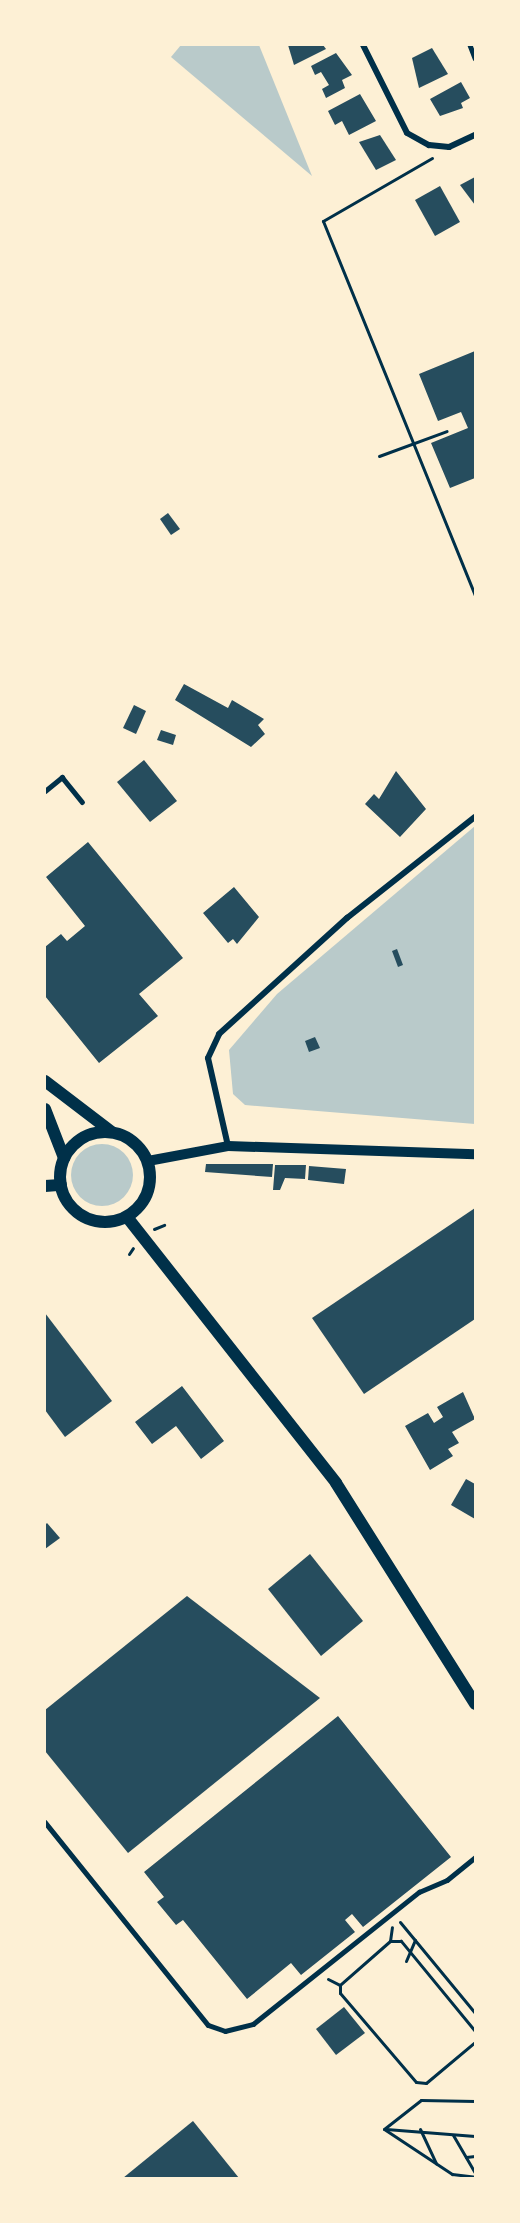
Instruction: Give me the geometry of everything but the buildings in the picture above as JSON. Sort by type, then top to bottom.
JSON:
[{"type":"main road","points":[[45,1081],[113,1132],[140,1147],[148,1161],[150,1186],[127,1217],[100,1222],[86,1218],[65,1198],[61,1185],[64,1158],[45,1109]]},
{"type":"main road","points":[[64,1158],[79,1140],[113,1132]]},
{"type":"main road","points":[[45,1186],[61,1185]]},
{"type":"main road","points":[[127,1217],[336,1483],[475,1704]]},
{"type":"street","points":[[363,45],[407,133],[429,145],[449,147],[475,135]]},
{"type":"street","points":[[228,1146],[208,1058],[219,1034],[347,918],[475,817]]},
{"type":"street","points":[[148,1161],[228,1146],[475,1154]]},
{"type":"lane","points":[[470,45],[475,58]]},
{"type":"lane","points":[[45,791],[62,777],[82,802]]},
{"type":"lane","points":[[45,1822],[208,2025],[225,2031],[253,2024],[393,1914],[475,1857]]},
{"type":"path","points":[[449,147],[323,221],[475,595]]},
{"type":"path","points":[[379,456],[447,430]]},
{"type":"path","points":[[393,1914],[475,2013]]},
{"type":"path","points":[[406,1961],[412,1953],[415,1940]]},
{"type":"path","points":[[475,2031],[400,1941],[390,1941],[342,1980],[340,1993],[416,2082],[426,2083],[475,2042]]},
{"type":"path","points":[[384,2129],[421,2100],[475,2101]]},
{"type":"path","points":[[384,2129],[420,2129],[475,2136]]},
{"type":"path","points":[[384,2129],[452,2174],[475,2175],[453,2134]]},
{"type":"path","points":[[420,2129],[437,2164]]},
{"type":"path","points":[[466,2157],[475,2156]]},
{"type":"shaded area","points":[[181,45],[259,45],[312,176],[171,57]]},
{"type":"shaded area","points":[[475,826],[475,1124],[245,1105],[233,1094],[229,1050],[277,994]]},
{"type":"shaded area","points":[[96,1144],[108,1144],[124,1153],[131,1163],[133,1175],[131,1187],[124,1197],[108,1206],[96,1206],[85,1201],[76,1192],[71,1181],[71,1169],[76,1158],[85,1149]]}]
